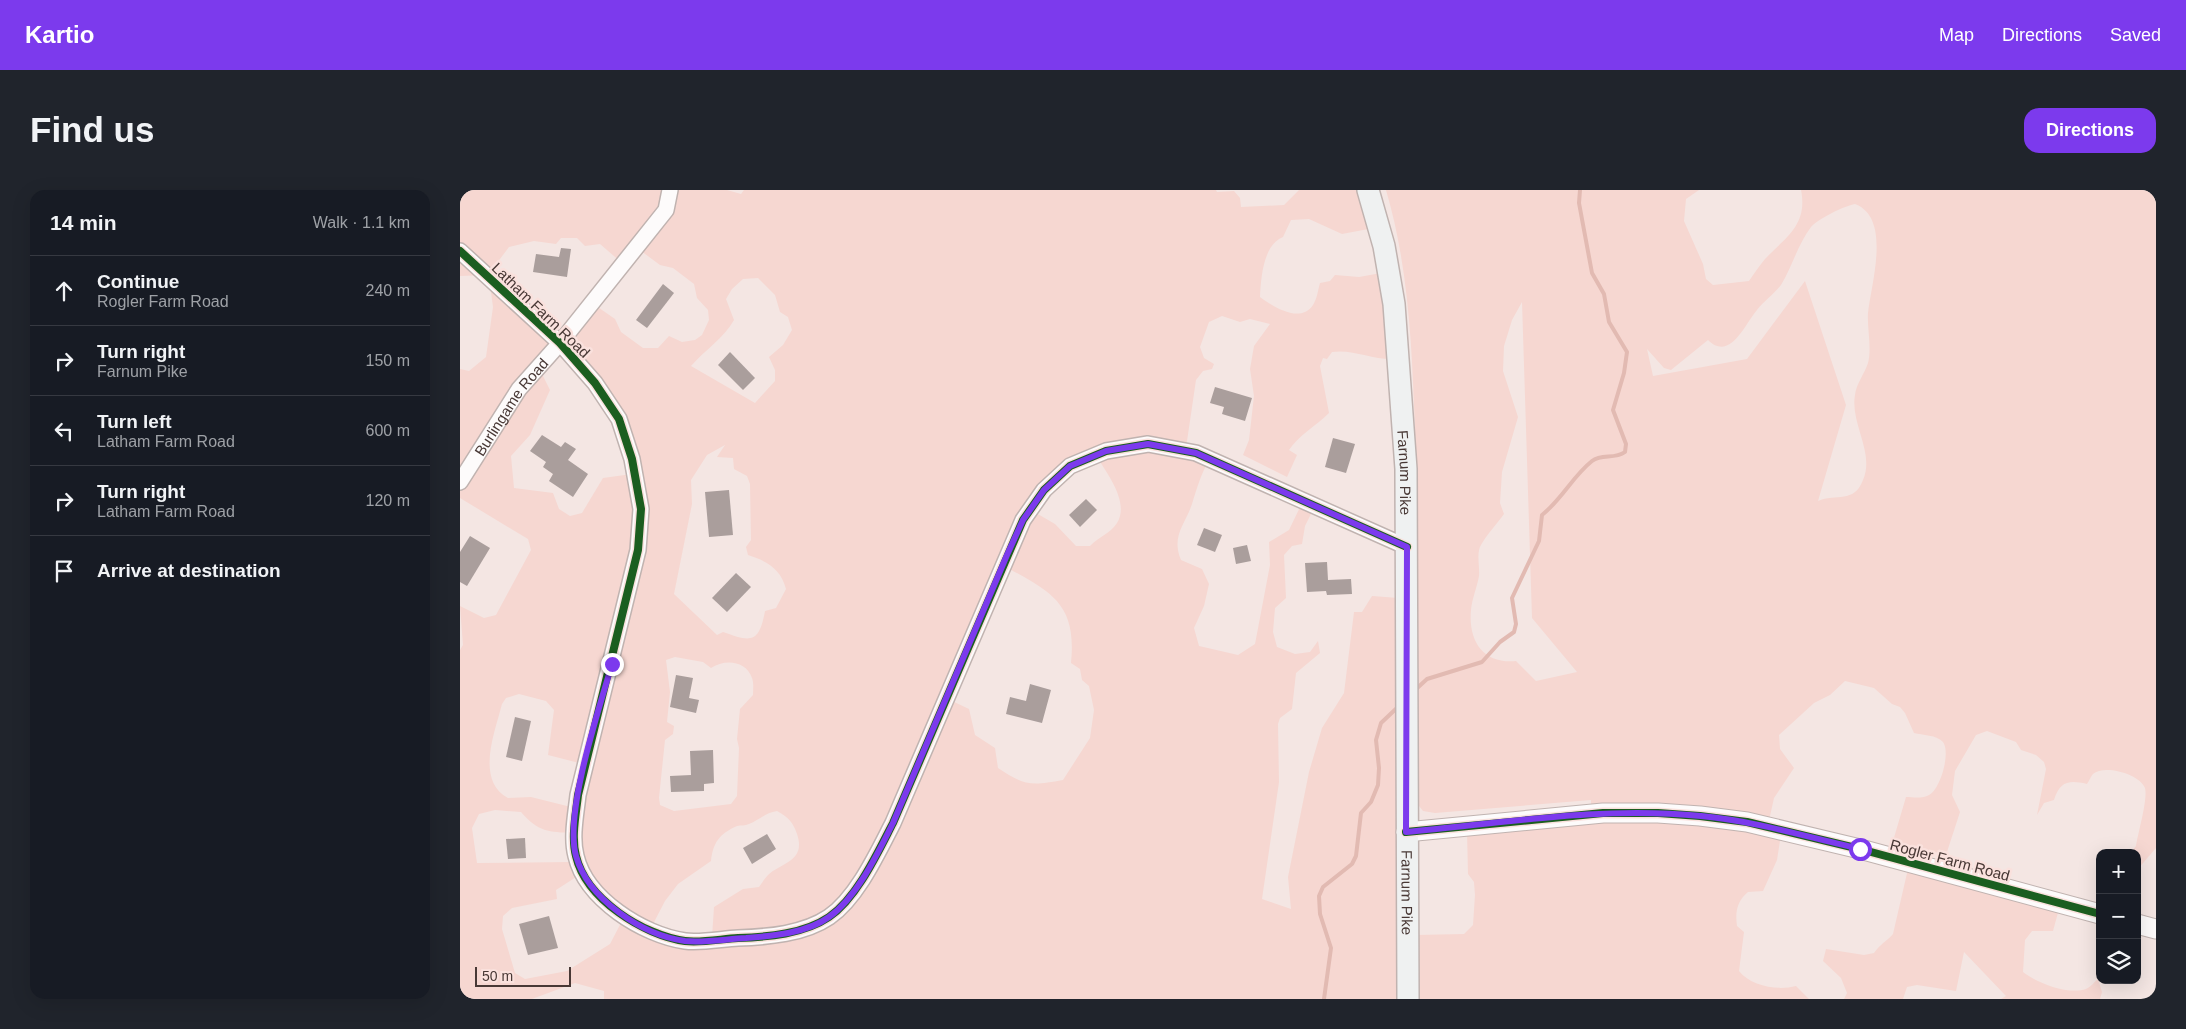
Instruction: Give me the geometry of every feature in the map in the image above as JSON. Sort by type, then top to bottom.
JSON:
[{"type":"main road","name":"Farnum Pike","points":[[1368,190],[1384,246],[1394,304],[1406,469],[1408,999]]},
{"type":"street","name":"Burlingame Road","points":[[460,482],[519,389],[560,343],[666,210],[670,190]]},
{"type":"street","name":"Latham Farm Road","points":[[460,251],[560,343],[594,382],[619,419],[632,459],[641,509],[638,550],[578,795],[574,827],[576,856],[587,878],[605,901],[630,921],[658,934],[686,941],[761,937],[799,930],[830,917],[850,895],[874,860],[893,823],[1023,520],[1044,490],[1070,466],[1106,451],[1148,444],[1196,453],[1407,547]]},
{"type":"street","name":"Rogler Farm Road","points":[[1406,832],[1603,813],[1700,816],[1747,822],[1860,849],[2096,913]]},
{"type":"street","points":[[2141,925],[2156,929]]},
{"type":"shaded area","points":[[460,190],[727,190],[741,194],[744,190],[1216,190],[1217,192],[1234,191],[1240,198],[1241,207],[1284,205],[1299,190],[1369,190],[1379,227],[1342,234],[1309,219],[1291,220],[1283,237],[1276,241],[1267,254],[1262,272],[1260,297],[1279,309],[1287,312],[1301,313],[1308,311],[1313,305],[1320,283],[1330,281],[1335,275],[1359,277],[1381,273],[1391,359],[1339,351],[1332,352],[1327,359],[1323,358],[1320,366],[1329,413],[1297,440],[1289,450],[1297,455],[1287,477],[1243,455],[1249,440],[1254,396],[1250,369],[1254,346],[1270,324],[1250,319],[1240,322],[1222,316],[1209,322],[1200,347],[1204,358],[1214,364],[1212,369],[1203,371],[1196,380],[1186,448],[1209,460],[1180,531],[1178,552],[1181,560],[1202,569],[1209,584],[1204,606],[1194,628],[1199,646],[1238,655],[1255,644],[1270,565],[1269,542],[1289,530],[1303,501],[1314,508],[1305,526],[1302,544],[1292,546],[1284,555],[1286,598],[1275,608],[1273,632],[1277,647],[1295,654],[1310,652],[1318,641],[1320,653],[1296,673],[1292,709],[1280,718],[1278,724],[1279,782],[1262,899],[1291,909],[1288,877],[1309,772],[1322,728],[1344,693],[1354,612],[1362,612],[1372,596],[1398,598],[1408,999],[604,999],[604,991],[575,983],[532,999],[460,999],[460,650],[463,645],[460,606],[484,618],[496,615],[531,550],[528,539],[460,498],[460,369],[469,371],[486,357],[493,307],[489,277],[560,340],[592,303],[615,319],[621,332],[643,348],[658,348],[669,336],[682,342],[695,340],[702,335],[709,320],[708,310],[697,298],[694,284],[673,268],[660,265],[637,248],[622,263],[600,244],[585,246],[577,238],[561,238],[556,244],[534,241],[509,247],[488,275],[460,276]],"holes":[[[758,278],[775,295],[780,312],[788,317],[792,330],[783,345],[769,357],[775,370],[775,381],[755,403],[691,366],[720,338],[734,320],[726,299],[732,289],[743,279]],[[560,342],[620,417],[632,474],[603,478],[582,513],[570,516],[559,509],[553,493],[514,488],[511,456],[530,435],[550,390],[539,368]],[[725,445],[717,457],[733,458],[734,469],[747,476],[750,484],[751,540],[746,547],[748,555],[767,563],[777,571],[786,589],[776,608],[765,611],[760,630],[752,638],[741,638],[723,632],[717,635],[674,594],[692,504],[691,480],[707,455]],[[1093,455],[1096,455],[1116,488],[1119,497],[1121,506],[1117,523],[1090,546],[1076,546],[1055,524],[1031,510]],[[1004,566],[1047,592],[1065,613],[1070,626],[1072,643],[1071,663],[1080,669],[1082,680],[1089,686],[1094,710],[1090,738],[1063,780],[1035,784],[1015,778],[998,768],[995,748],[975,735],[969,709],[950,700]],[[675,657],[703,662],[711,668],[722,663],[734,663],[749,672],[753,682],[753,695],[740,709],[737,739],[739,748],[737,796],[731,804],[674,811],[660,805],[659,798],[665,740],[673,734],[674,726],[667,722],[670,692],[666,660]],[[519,694],[546,701],[554,710],[548,755],[583,764],[575,808],[531,797],[508,798],[498,790],[492,780],[490,755],[502,704],[506,698]],[[495,810],[521,812],[533,824],[544,830],[573,833],[572,862],[477,863],[472,828],[479,814]],[[777,811],[794,826],[799,843],[796,855],[792,860],[768,875],[759,887],[743,889],[714,907],[712,937],[667,934],[652,926],[665,901],[678,884],[711,861],[713,849],[721,836],[737,826],[748,825]],[[584,872],[623,919],[610,944],[567,971],[525,979],[515,973],[502,929],[503,916],[512,908],[557,899],[556,890]]]},
{"type":"shaded area","points":[[1386,190],[1699,190],[1686,199],[1684,221],[1703,264],[1706,279],[1713,285],[1749,281],[1763,262],[1794,229],[1801,212],[1801,190],[2156,190],[2156,848],[2141,865],[2141,849],[2133,849],[2136,846],[2146,793],[2142,783],[2136,778],[2113,770],[2098,771],[2093,774],[2087,784],[2066,783],[2059,789],[2054,800],[2044,803],[2037,815],[2046,769],[2044,762],[2036,755],[2021,750],[2016,742],[1987,731],[1976,735],[1955,771],[1952,795],[1960,812],[1946,855],[1893,841],[1906,797],[1929,795],[1937,786],[1945,762],[1945,747],[1943,742],[1937,738],[1914,733],[1905,713],[1900,707],[1892,704],[1874,688],[1845,681],[1830,695],[1814,703],[1779,735],[1780,749],[1794,768],[1774,798],[1768,825],[1591,811],[1591,800],[1435,813],[1423,811],[1416,802],[1415,430],[1408,309],[1400,249]],"holes":[[[1855,204],[1866,212],[1873,223],[1876,237],[1876,253],[1868,313],[1869,357],[1867,367],[1856,391],[1854,406],[1864,448],[1866,469],[1863,480],[1855,492],[1850,495],[1818,501],[1846,405],[1805,281],[1747,359],[1653,376],[1647,349],[1664,368],[1671,370],[1708,340],[1716,346],[1723,347],[1730,344],[1752,316],[1781,285],[1802,241],[1811,227],[1819,220],[1844,207]],[[1522,302],[1532,618],[1577,672],[1536,681],[1516,661],[1495,659],[1487,655],[1480,649],[1472,632],[1472,606],[1479,576],[1478,556],[1480,548],[1504,514],[1500,503],[1502,472],[1518,417],[1503,371],[1504,346],[1512,320]]]},
{"type":"shaded area","points":[[1657,819],[1781,834],[1777,860],[1763,891],[1748,892],[1741,899],[1738,907],[1736,916],[1737,926],[1744,932],[1739,971],[1757,984],[1781,988],[1796,986],[1809,999],[1417,999],[1416,935],[1464,934],[1473,925],[1475,895],[1474,882],[1468,874],[1467,831]]},
{"type":"shaded area","points":[[1908,869],[2059,909],[2053,931],[2032,931],[2025,940],[2023,972],[2044,984],[2062,989],[2086,989],[2096,981],[2096,984],[2100,984],[2102,992],[2100,999],[2001,999],[2006,996],[1964,952],[1956,991],[1917,985],[1907,987],[1903,999],[1844,999],[1847,993],[1841,978],[1823,961],[1826,949],[1864,955],[1874,953],[1893,934]]},
{"type":"building","points":[[561,248],[571,249],[567,277],[533,272],[536,254],[559,257]]},
{"type":"building","points":[[663,284],[674,293],[647,328],[636,320]]},
{"type":"building","points":[[730,352],[755,378],[743,390],[718,365]]},
{"type":"building","points":[[1215,387],[1252,398],[1245,421],[1222,414],[1224,407],[1210,403]]},
{"type":"building","points":[[542,435],[561,447],[565,442],[576,449],[568,460],[588,474],[573,497],[549,481],[553,474],[543,467],[546,462],[530,451]]},
{"type":"building","points":[[1333,438],[1355,444],[1346,473],[1325,467]]},
{"type":"building","points":[[729,490],[733,535],[709,537],[705,492]]},
{"type":"building","points":[[1086,499],[1097,510],[1080,527],[1069,515]]},
{"type":"building","points":[[1204,528],[1222,535],[1215,552],[1197,545]]},
{"type":"building","points":[[470,536],[490,548],[467,586],[460,582],[460,552]]},
{"type":"building","points":[[1247,545],[1251,561],[1236,564],[1233,548]]},
{"type":"building","points":[[1327,562],[1328,580],[1351,579],[1352,594],[1327,595],[1326,591],[1307,592],[1305,563]]},
{"type":"building","points":[[736,573],[751,587],[727,612],[712,598]]},
{"type":"building","points":[[676,675],[693,678],[689,698],[699,700],[696,713],[670,707]]},
{"type":"building","points":[[1030,684],[1051,690],[1042,723],[1006,714],[1010,697],[1026,701]]},
{"type":"building","points":[[515,717],[531,721],[522,761],[506,757]]},
{"type":"building","points":[[713,750],[714,783],[704,784],[704,791],[671,792],[670,776],[691,775],[690,751]]},
{"type":"building","points":[[767,834],[776,849],[752,864],[743,848]]},
{"type":"building","points":[[525,838],[526,858],[508,859],[506,839]]},
{"type":"building","points":[[549,916],[558,948],[528,955],[519,924]]},
{"type":"waterway","points":[[1414,691],[1427,679],[1482,662],[1500,642],[1514,632],[1516,624],[1512,598],[1539,541],[1542,515],[1592,461],[1600,457],[1617,456],[1625,452],[1626,444],[1613,410],[1624,373],[1627,352],[1609,322],[1604,294],[1592,273],[1579,203],[1580,190]]},
{"type":"waterway","points":[[1324,999],[1331,948],[1320,914],[1319,896],[1323,887],[1352,864],[1356,856],[1361,813],[1371,802],[1378,785],[1379,768],[1376,740],[1381,723],[1399,706]]},
{"type":"cycle path","points":[[460,251],[560,343],[595,383],[619,419],[632,459],[641,509],[638,550],[578,795],[574,841],[576,856],[582,872],[591,887],[618,912],[635,923],[669,937],[698,942],[785,934],[819,923],[839,909],[849,898],[866,874],[893,823],[1023,520],[1044,490],[1070,466],[1106,451],[1148,444],[1196,453],[1407,547]]},
{"type":"cycle path","points":[[1406,832],[1603,813],[1658,813],[1700,816],[1747,822],[1860,849],[2096,913]]},
{"type":"route","points":[[612,664],[584,764],[574,827],[576,856],[587,878],[605,901],[630,921],[658,934],[686,941],[761,937],[799,930],[830,917],[850,895],[874,860],[893,823],[1023,520],[1044,490],[1070,466],[1106,451],[1148,444],[1196,453],[1407,547],[1405,666],[1406,832],[1603,813],[1658,813],[1747,822],[1860,849]]}]
